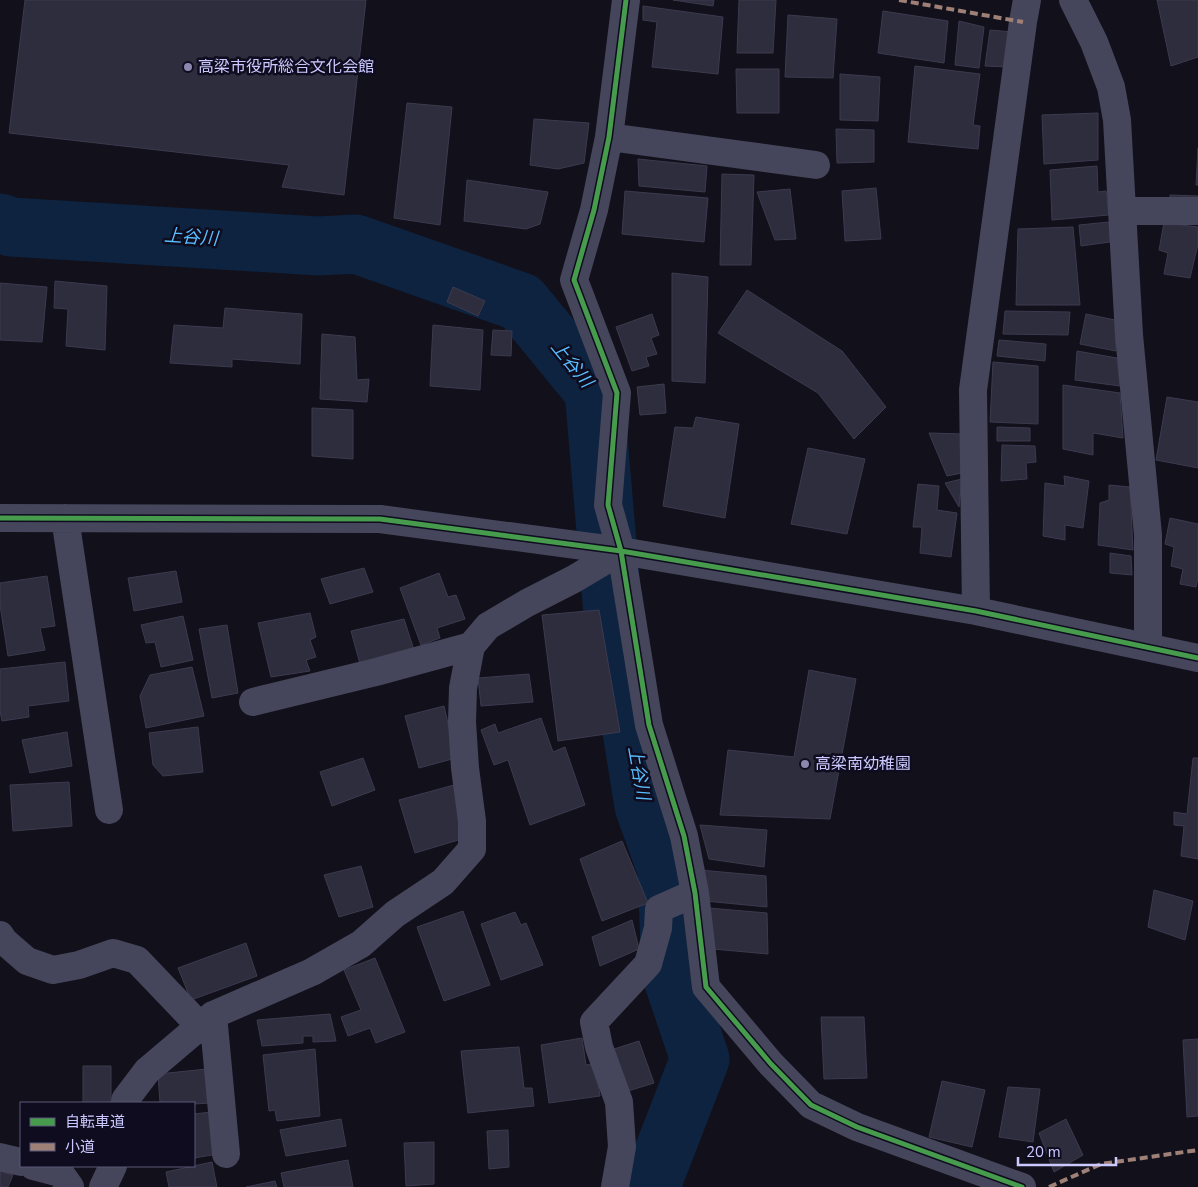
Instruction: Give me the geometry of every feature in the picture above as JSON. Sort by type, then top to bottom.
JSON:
[{"type":"street","points":[[626,0],[609,137],[594,210],[574,280],[618,393],[608,505],[621,551],[649,725],[684,836],[695,893],[706,987],[771,1064],[811,1105],[865,1130],[1022,1187]]},
{"type":"street","points":[[976,612],[973,390],[1021,31],[1027,0]]},
{"type":"street","points":[[1073,0],[1094,42],[1111,87],[1117,120],[1129,335],[1148,534],[1148,646]]},
{"type":"street","points":[[609,137],[816,165]]},
{"type":"street","points":[[1122,211],[1198,211]]},
{"type":"street","points":[[0,518],[380,519],[621,551],[976,612],[1148,646],[1198,658]]},
{"type":"street","points":[[65,518],[109,810]]},
{"type":"street","points":[[125,1102],[147,1071],[206,1020],[312,972],[361,944],[394,914],[443,882],[472,849],[472,821],[464,768],[462,722],[463,688],[471,646],[488,626],[621,551]]},
{"type":"street","points":[[253,702],[376,672],[471,646]]},
{"type":"street","points":[[615,1187],[622,1147],[619,1102],[599,1047],[594,1022],[648,964],[658,928],[659,909],[695,893]]},
{"type":"street","points":[[0,935],[4,941],[27,960],[54,970],[79,965],[113,953],[137,960],[206,1020],[226,1154]]},
{"type":"street","points":[[0,1156],[20,1162]]},
{"type":"street","points":[[37,1167],[60,1173],[70,1187]]},
{"type":"street","points":[[103,1187],[113,1167]]},
{"type":"building","name":"高梁市役所総合文化会館","points":[[25,0],[366,0],[344,195],[282,187],[289,165],[9,133]]},
{"type":"building","points":[[673,0],[714,0],[713,6]]},
{"type":"building","points":[[739,0],[776,0],[773,53],[737,53]]},
{"type":"building","points":[[1157,0],[1198,0],[1198,57],[1171,66]]},
{"type":"building","points":[[643,6],[723,17],[718,74],[652,67],[657,22],[643,20]]},
{"type":"building","points":[[883,11],[948,21],[944,63],[878,53]]},
{"type":"building","points":[[788,15],[837,19],[833,78],[785,77]]},
{"type":"building","points":[[959,21],[984,27],[979,68],[955,65]]},
{"type":"building","points":[[990,30],[1012,32],[1007,67],[985,66]]},
{"type":"building","points":[[915,66],[980,74],[973,125],[980,126],[978,149],[908,142]]},
{"type":"building","points":[[736,69],[779,69],[779,113],[737,113]]},
{"type":"building","points":[[840,74],[880,77],[878,121],[840,120]]},
{"type":"building","points":[[407,103],[452,107],[440,225],[394,218]]},
{"type":"building","points":[[1098,113],[1098,160],[1044,164],[1042,115]]},
{"type":"building","points":[[534,119],[589,123],[584,163],[558,169],[530,165]]},
{"type":"building","points":[[836,129],[874,130],[874,162],[837,163]]},
{"type":"building","points":[[1198,148],[1198,185],[1196,185]]},
{"type":"building","points":[[638,159],[707,166],[705,192],[639,186]]},
{"type":"building","points":[[1097,166],[1098,192],[1106,191],[1109,215],[1052,220],[1050,170]]},
{"type":"building","points":[[722,174],[754,175],[751,265],[720,265]]},
{"type":"building","points":[[467,180],[548,192],[540,224],[526,229],[464,221]]},
{"type":"building","points":[[876,188],[881,239],[845,241],[842,191]]},
{"type":"building","points":[[790,189],[796,239],[775,240],[757,192]]},
{"type":"building","points":[[625,191],[708,198],[704,242],[622,234]]},
{"type":"building","points":[[1170,195],[1198,196],[1198,207],[1171,206]]},
{"type":"building","points":[[1109,222],[1110,242],[1081,246],[1079,225]]},
{"type":"building","points":[[1164,223],[1198,227],[1198,244],[1190,278],[1164,274],[1168,253],[1159,250]]},
{"type":"building","points":[[1073,227],[1080,305],[1016,305],[1018,229]]},
{"type":"building","points":[[672,273],[708,277],[705,383],[672,381]]},
{"type":"building","points":[[55,281],[107,286],[105,350],[66,346],[68,309],[54,308]]},
{"type":"building","points":[[0,283],[47,287],[42,342],[0,340]]},
{"type":"building","points":[[453,287],[485,301],[478,316],[447,302]]},
{"type":"building","points":[[747,290],[842,351],[886,407],[854,439],[818,393],[718,333]]},
{"type":"building","points":[[225,308],[302,314],[300,364],[232,359],[232,367],[170,363],[174,325],[223,328]]},
{"type":"building","points":[[1005,311],[1070,312],[1068,335],[1003,334]]},
{"type":"building","points":[[652,314],[659,335],[651,338],[657,354],[646,357],[649,366],[632,371],[616,327]]},
{"type":"building","points":[[1086,314],[1115,320],[1116,351],[1080,344]]},
{"type":"building","points":[[433,325],[483,330],[480,390],[430,386]]},
{"type":"building","points":[[493,330],[512,331],[511,356],[491,355]]},
{"type":"building","points":[[322,334],[355,337],[357,380],[369,379],[367,402],[320,399]]},
{"type":"building","points":[[999,340],[1046,344],[1045,361],[997,356]]},
{"type":"building","points":[[1077,351],[1117,358],[1120,386],[1075,380]]},
{"type":"building","points":[[993,362],[1038,366],[1038,424],[990,422]]},
{"type":"building","points":[[664,384],[666,413],[640,415],[637,387]]},
{"type":"building","points":[[1063,385],[1120,393],[1123,438],[1093,433],[1093,455],[1063,449]]},
{"type":"building","points":[[1167,397],[1198,402],[1198,468],[1156,460]]},
{"type":"building","points":[[312,408],[353,410],[353,459],[312,456]]},
{"type":"building","points":[[696,417],[739,424],[725,518],[663,506],[675,427],[693,428]]},
{"type":"building","points":[[997,427],[1030,428],[1030,441],[997,441]]},
{"type":"building","points":[[929,433],[962,434],[962,473],[947,476]]},
{"type":"building","points":[[1002,445],[1035,446],[1036,462],[1026,463],[1027,479],[1001,481]]},
{"type":"building","points":[[808,448],[865,459],[847,534],[791,524]]},
{"type":"building","points":[[1064,476],[1089,481],[1083,528],[1065,525],[1065,540],[1043,536],[1045,483],[1065,486]]},
{"type":"building","points":[[962,479],[959,507],[945,483]]},
{"type":"building","points":[[918,484],[939,486],[937,510],[957,513],[951,557],[920,553],[922,527],[913,527]]},
{"type":"building","points":[[1109,485],[1130,487],[1133,550],[1098,545],[1100,503],[1109,500]]},
{"type":"building","points":[[1170,518],[1198,524],[1198,578],[1196,587],[1180,584],[1183,569],[1171,566],[1174,547],[1165,544]]},
{"type":"building","points":[[1110,553],[1131,556],[1132,575],[1110,573]]},
{"type":"building","points":[[364,568],[373,592],[330,604],[321,579]]},
{"type":"building","points":[[176,571],[182,602],[134,611],[128,578]]},
{"type":"building","points":[[439,573],[448,597],[456,595],[465,619],[437,628],[440,638],[421,645],[400,588]]},
{"type":"building","points":[[47,576],[55,626],[40,628],[45,650],[8,656],[0,605],[0,583]]},
{"type":"building","points":[[599,610],[620,732],[558,741],[542,615]]},
{"type":"building","points":[[310,613],[316,637],[310,640],[316,657],[306,660],[310,671],[271,677],[258,623]]},
{"type":"building","points":[[183,616],[193,660],[161,667],[155,642],[146,643],[141,625]]},
{"type":"building","points":[[404,619],[414,650],[360,664],[351,631]]},
{"type":"building","points":[[227,625],[238,693],[212,698],[199,629]]},
{"type":"building","points":[[65,662],[69,701],[28,706],[29,717],[2,721],[0,711],[0,669]]},
{"type":"building","points":[[192,667],[204,716],[146,728],[140,696],[150,675]]},
{"type":"building","points":[[809,670],[856,679],[830,819],[720,815],[728,750],[794,757]]},
{"type":"building","points":[[529,674],[533,702],[481,706],[478,678]]},
{"type":"building","points":[[444,706],[456,758],[419,768],[405,716]]},
{"type":"building","points":[[541,718],[553,752],[565,747],[585,805],[530,825],[508,760],[494,765],[481,730],[495,724],[498,733]]},
{"type":"building","points":[[198,727],[203,772],[163,776],[153,765],[149,733]]},
{"type":"building","points":[[67,732],[72,766],[30,773],[22,740]]},
{"type":"building","points":[[363,758],[375,790],[332,806],[320,772]]},
{"type":"building","points":[[1193,758],[1198,758],[1198,859],[1181,856],[1184,826],[1174,825],[1174,812],[1187,814]]},
{"type":"building","points":[[69,782],[72,826],[13,831],[10,785]]},
{"type":"building","points":[[454,785],[465,838],[415,853],[399,800]]},
{"type":"building","points":[[700,825],[767,830],[764,867],[709,859]]},
{"type":"building","points":[[622,841],[648,903],[602,921],[580,859]]},
{"type":"building","points":[[361,866],[373,907],[339,917],[324,875]]},
{"type":"building","points":[[700,870],[766,876],[767,907],[705,901]]},
{"type":"building","points":[[1154,890],[1193,901],[1185,940],[1148,927]]},
{"type":"building","points":[[709,908],[767,913],[768,954],[713,949]]},
{"type":"building","points":[[463,911],[490,985],[444,1001],[417,927]]},
{"type":"building","points":[[515,912],[521,925],[526,923],[543,965],[501,980],[481,924]]},
{"type":"building","points":[[632,920],[639,949],[600,966],[592,937]]},
{"type":"building","points":[[246,943],[257,976],[191,1000],[178,968]]},
{"type":"building","points":[[375,958],[405,1032],[376,1043],[370,1028],[348,1036],[341,1017],[361,1010],[344,970]]},
{"type":"building","points":[[330,1014],[336,1041],[313,1042],[313,1036],[303,1036],[303,1043],[262,1046],[257,1020]]},
{"type":"building","points":[[821,1017],[864,1017],[867,1078],[824,1079]]},
{"type":"building","points":[[582,1038],[586,1065],[595,1064],[600,1096],[549,1103],[541,1045]]},
{"type":"building","points":[[1198,1039],[1198,1116],[1187,1117],[1183,1040]]},
{"type":"building","points":[[639,1041],[654,1083],[625,1092],[611,1050]]},
{"type":"building","points":[[519,1047],[524,1088],[532,1088],[534,1106],[468,1113],[461,1051]]},
{"type":"building","points":[[315,1049],[320,1116],[277,1121],[275,1110],[269,1111],[263,1055]]},
{"type":"building","points":[[83,1066],[111,1066],[111,1102],[83,1102]]},
{"type":"building","points":[[207,1069],[211,1103],[160,1102],[158,1074]]},
{"type":"building","points":[[942,1081],[985,1090],[972,1147],[929,1137]]},
{"type":"building","points":[[1008,1087],[1040,1089],[1033,1142],[999,1137]]},
{"type":"building","points":[[211,1112],[218,1154],[195,1158],[195,1114]]},
{"type":"building","points":[[341,1119],[346,1146],[286,1156],[280,1130]]},
{"type":"building","points":[[1066,1119],[1083,1155],[1054,1172],[1039,1133]]},
{"type":"building","points":[[508,1130],[509,1167],[489,1169],[487,1131]]},
{"type":"building","points":[[434,1142],[434,1184],[406,1186],[404,1143]]},
{"type":"building","points":[[348,1160],[353,1187],[284,1187],[281,1173]]},
{"type":"building","points":[[212,1162],[217,1187],[169,1187],[166,1172]]},
{"type":"building","points":[[0,1171],[13,1175],[8,1187],[0,1187]]},
{"type":"building","points":[[275,1181],[277,1187],[246,1187]]},
{"type":"waterway","name":"上谷川","points":[[0,223],[11,227],[318,246],[356,244],[521,302],[594,391],[613,613],[644,806],[667,870],[671,973],[700,1059],[652,1187]]},
{"type":"marked path","points":[[899,0],[1023,22]]},
{"type":"marked path","points":[[1049,1187],[1101,1164],[1198,1150]]},
{"type":"cycle path","points":[[626,0],[609,137],[594,210],[574,280],[617,393],[608,505],[621,551],[649,725],[684,836],[695,893],[706,987],[771,1064],[811,1105],[857,1127],[1022,1187]]},
{"type":"cycle path","points":[[0,518],[380,519],[621,551],[976,611],[1198,658]]},
{"type":"place","name":"高梁市役所総合文化会館","points":[[188,67]]},
{"type":"place","name":"高梁南幼稚園","points":[[805,764]]}]
